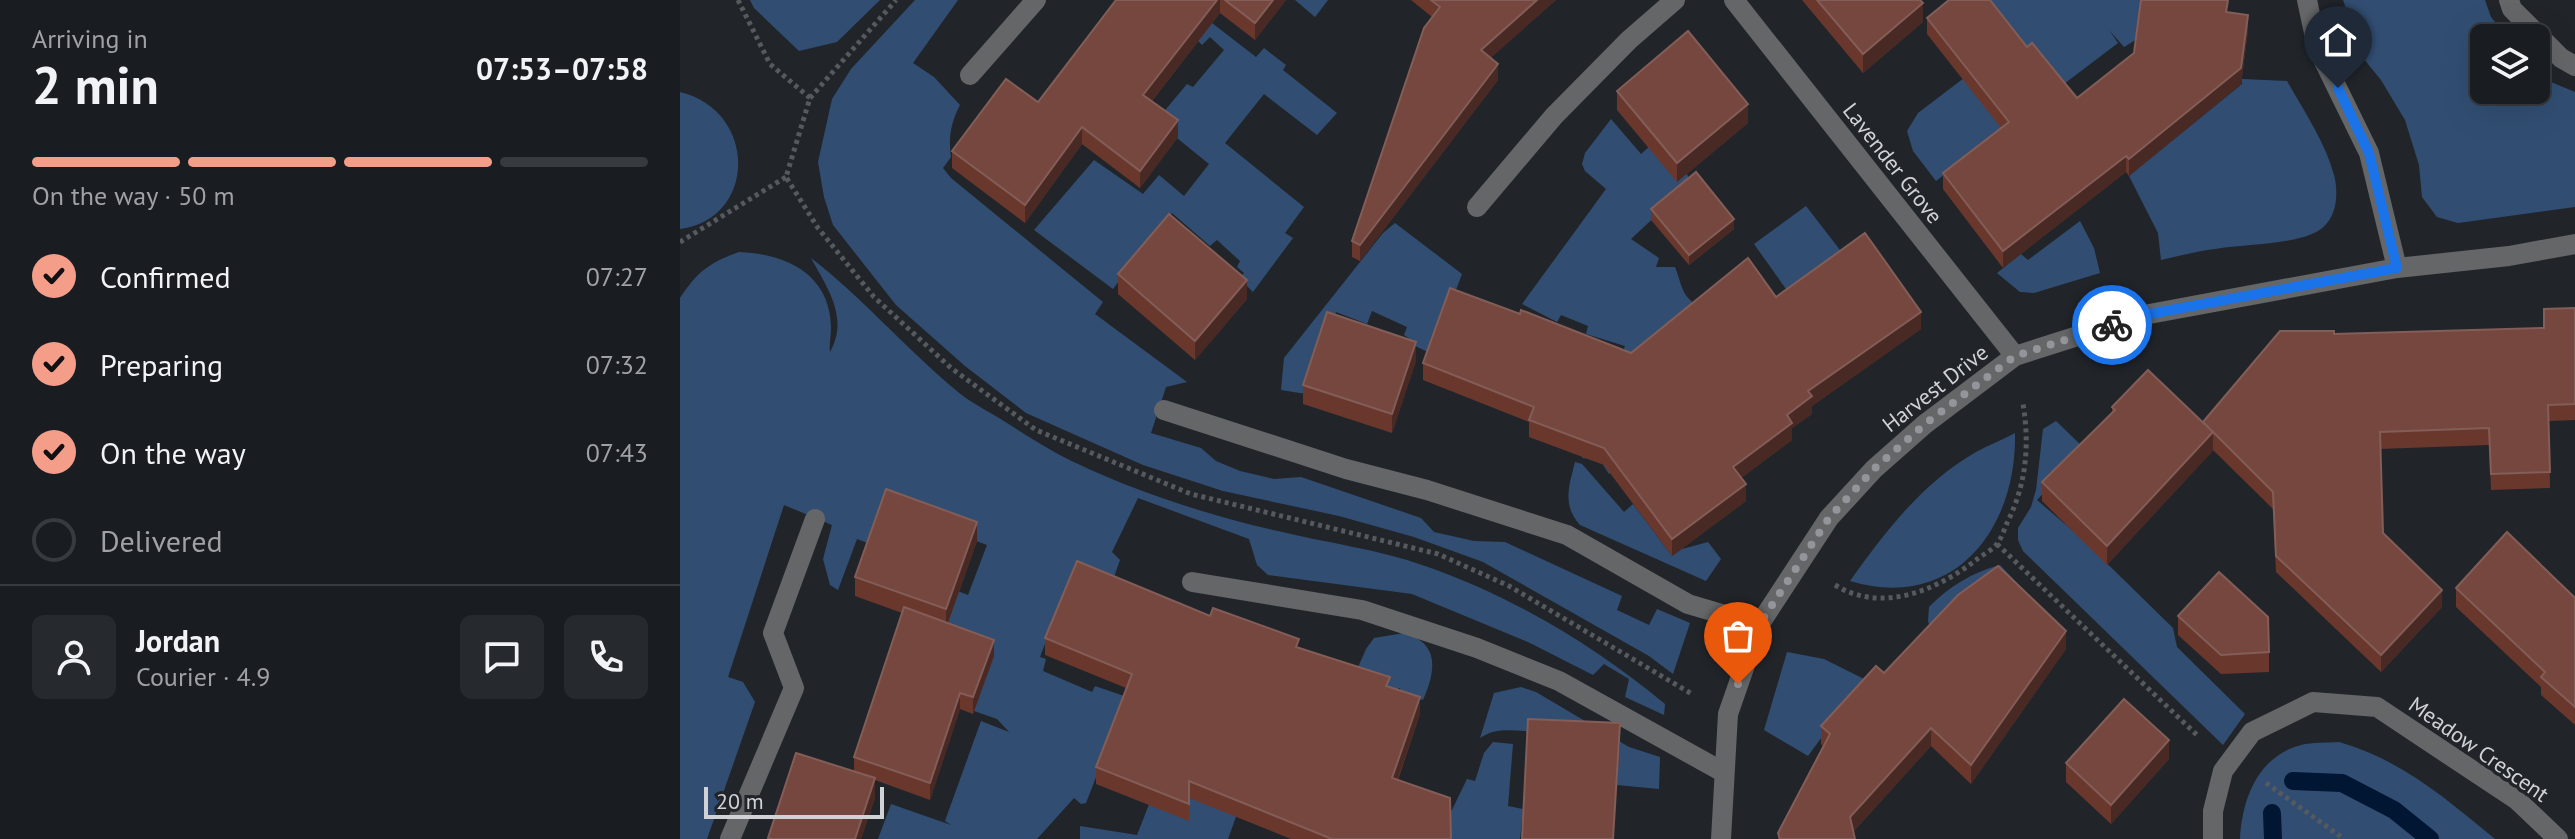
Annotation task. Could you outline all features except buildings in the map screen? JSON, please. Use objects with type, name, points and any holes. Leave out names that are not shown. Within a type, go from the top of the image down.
[{"type":"street","points":[[970,75],[1036,0]]},
{"type":"street","points":[[1477,207],[1554,116],[1629,40],[1675,0]]},
{"type":"street","name":"Lavender Grove","points":[[1734,0],[2015,356]]},
{"type":"street","points":[[2307,0],[2317,47],[2369,153],[2397,268]]},
{"type":"street","points":[[2509,0],[2512,9],[2561,58],[2575,66]]},
{"type":"street","name":"Harvest Drive","points":[[1721,839],[1728,714],[1759,625],[1829,518],[1874,469],[1925,424],[2015,356],[2144,315],[2397,268],[2509,256],[2575,244]]},
{"type":"street","points":[[1164,410],[1346,469],[1427,490],[1567,535],[1688,604],[1759,625]]},
{"type":"street","points":[[730,839],[794,688],[773,633],[815,519]]},
{"type":"street","points":[[1192,582],[1362,610],[1477,648],[1559,681],[1723,772]]},
{"type":"street","name":"Meadow Crescent","points":[[2213,839],[2213,811],[2223,771],[2252,732],[2313,702],[2377,707],[2517,800],[2558,839]]},
{"type":"path","points":[[810,98],[896,0]]},
{"type":"path","points":[[680,242],[786,177]]},
{"type":"path","points":[[1799,563],[1846,592],[1882,599],[1923,592],[1954,577],[1997,544],[2014,511],[2025,474],[2028,434],[2015,356]]},
{"type":"path","points":[[1997,544],[2198,736],[2344,839]]},
{"type":"shaded area","points":[[750,0],[880,0],[837,42],[799,51],[754,8]]},
{"type":"shaded area","points":[[915,0],[958,0],[913,63],[934,77],[960,105],[951,130],[951,157],[943,168],[951,178],[1103,302],[1095,314],[1187,382],[1166,387],[1151,433],[1201,448],[1216,461],[1240,471],[1274,479],[1301,477],[1421,518],[1434,532],[1474,541],[1505,542],[1622,596],[1617,610],[1649,625],[1657,609],[1690,623],[1673,674],[1649,656],[1483,562],[1414,537],[1339,516],[1223,491],[1143,465],[1026,413],[965,366],[896,305],[833,225],[818,162],[832,99],[851,69]]},
{"type":"shaded area","points":[[1295,0],[1328,0],[1315,17]]},
{"type":"shaded area","points":[[1977,0],[2143,0],[2152,30],[2124,47],[2109,30],[2118,43],[2056,90]]},
{"type":"shaded area","points":[[2343,0],[2485,0],[2497,24],[2470,24],[2470,104],[2550,104],[2550,81],[2575,92],[2575,207],[2458,223],[2437,217],[2422,197],[2419,165],[2405,120],[2381,80],[2363,58]]},
{"type":"shaded area","points":[[1212,23],[1256,57],[1264,48],[1286,65],[1283,70],[1337,113],[1317,135],[1264,94],[1225,143],[1304,207],[1285,233],[1293,238],[1253,292],[1239,278],[1244,273],[1237,267],[1240,261],[1217,240],[1210,246],[1172,213],[1113,289],[1034,230],[1094,160],[1143,194],[1159,175],[1184,196],[1209,164],[1156,121],[1187,84],[1193,87],[1224,50],[1210,37],[1202,45],[1198,41]]},
{"type":"shaded area","points":[[1968,75],[2018,137],[1987,141],[1936,181],[1913,151],[1907,131],[1918,113]]},
{"type":"shaded area","points":[[2242,79],[2287,81],[2314,127],[2330,163],[2336,190],[2333,213],[2324,226],[2308,236],[2161,260],[2158,233],[2129,176],[2242,84]]},
{"type":"shaded area","points":[[680,92],[706,103],[724,120],[735,141],[738,164],[734,186],[723,206],[705,221],[680,229]]},
{"type":"shaded area","points":[[1611,119],[1641,154],[1650,146],[1686,173],[1692,182],[1631,239],[1659,258],[1656,267],[1675,267],[1685,294],[1699,306],[1675,409],[1609,474],[1600,460],[1582,458],[1625,346],[1586,334],[1588,326],[1561,315],[1557,322],[1522,304],[1606,189],[1585,171],[1582,164],[1585,153]]},
{"type":"shaded area","points":[[1806,206],[1840,250],[1791,296],[1754,244]]},
{"type":"shaded area","points":[[2080,221],[2094,248],[2100,273],[2034,293],[2020,292],[1997,273],[2021,254],[2028,260]]},
{"type":"shaded area","points":[[1395,223],[1462,274],[1432,354],[1409,343],[1410,339],[1404,335],[1407,327],[1372,311],[1367,324],[1336,312],[1306,394],[1281,390],[1284,358],[1383,233]]},
{"type":"shaded area","points":[[739,252],[773,257],[802,270],[814,281],[829,309],[830,352],[835,339],[837,315],[811,258],[958,392],[1056,453],[1107,477],[1194,508],[1251,525],[1389,555],[1457,578],[1551,624],[1610,662],[1665,704],[1664,715],[1625,697],[1629,679],[1604,664],[1593,675],[1530,643],[1412,594],[1268,575],[1257,565],[1249,539],[1138,498],[1112,552],[1120,560],[1109,591],[1077,578],[1061,601],[1040,657],[1046,659],[1043,671],[1092,692],[1095,686],[1127,697],[1086,803],[1081,804],[1074,798],[1037,839],[878,839],[891,804],[951,825],[945,821],[981,721],[1009,732],[997,719],[974,711],[936,635],[955,590],[968,595],[987,545],[886,508],[873,545],[857,539],[838,590],[830,585],[823,559],[832,525],[784,505],[728,677],[743,682],[755,702],[707,839],[680,839],[680,298],[705,269]]},
{"type":"shaded area","points":[[2056,421],[2085,449],[2037,500],[2079,536],[2173,628],[2177,647],[2245,714],[2223,745],[2023,551],[2018,540],[2018,528],[2031,507],[2036,490],[2043,429]]},
{"type":"shaded area","points":[[2015,433],[2013,468],[2005,501],[1991,531],[1972,555],[1948,573],[1920,585],[1887,588],[1850,581],[1891,527],[1922,493],[1957,464]]},
{"type":"shaded area","points":[[1575,462],[1582,464],[1624,512],[1633,504],[1672,556],[1682,549],[1708,542],[1721,559],[1706,581],[1580,525],[1569,503]]},
{"type":"shaded area","points":[[2000,565],[2056,624],[1932,634],[1928,621],[1929,607],[1962,581]]},
{"type":"shaded area","points":[[1404,633],[1424,644],[1432,659],[1431,679],[1423,700],[1401,694],[1400,688],[1390,693],[1352,681],[1374,638]]},
{"type":"shaded area","points":[[1787,652],[1824,659],[1864,679],[1808,756],[1764,730]]},
{"type":"shaded area","points":[[1521,687],[1536,692],[1629,747],[1660,757],[1659,789],[1617,785],[1528,738],[1526,731],[1496,731],[1480,738],[1494,693]]},
{"type":"shaded area","points":[[1493,742],[1513,744],[1508,806],[1523,809],[1520,839],[1442,839],[1467,779],[1475,781],[1484,753]]},
{"type":"shaded area","points":[[2339,742],[2403,770],[2441,795],[2495,839],[2240,839],[2244,809],[2263,769],[2286,751],[2301,745]]},
{"type":"shaded area","points":[[1172,746],[1260,750],[1228,839],[1080,839],[1080,826],[1137,835]]},
{"type":"waterway","points":[[2293,781],[2342,783],[2394,810],[2430,839]]},
{"type":"waterway","points":[[2272,813],[2273,839]]},
{"type":"way so far","points":[[1738,684],[1759,625],[1829,518],[1874,469],[1925,424],[2015,356],[2112,325]]},
{"type":"route","points":[[2112,325],[2144,315],[2397,268],[2369,153],[2338,88]]}]
